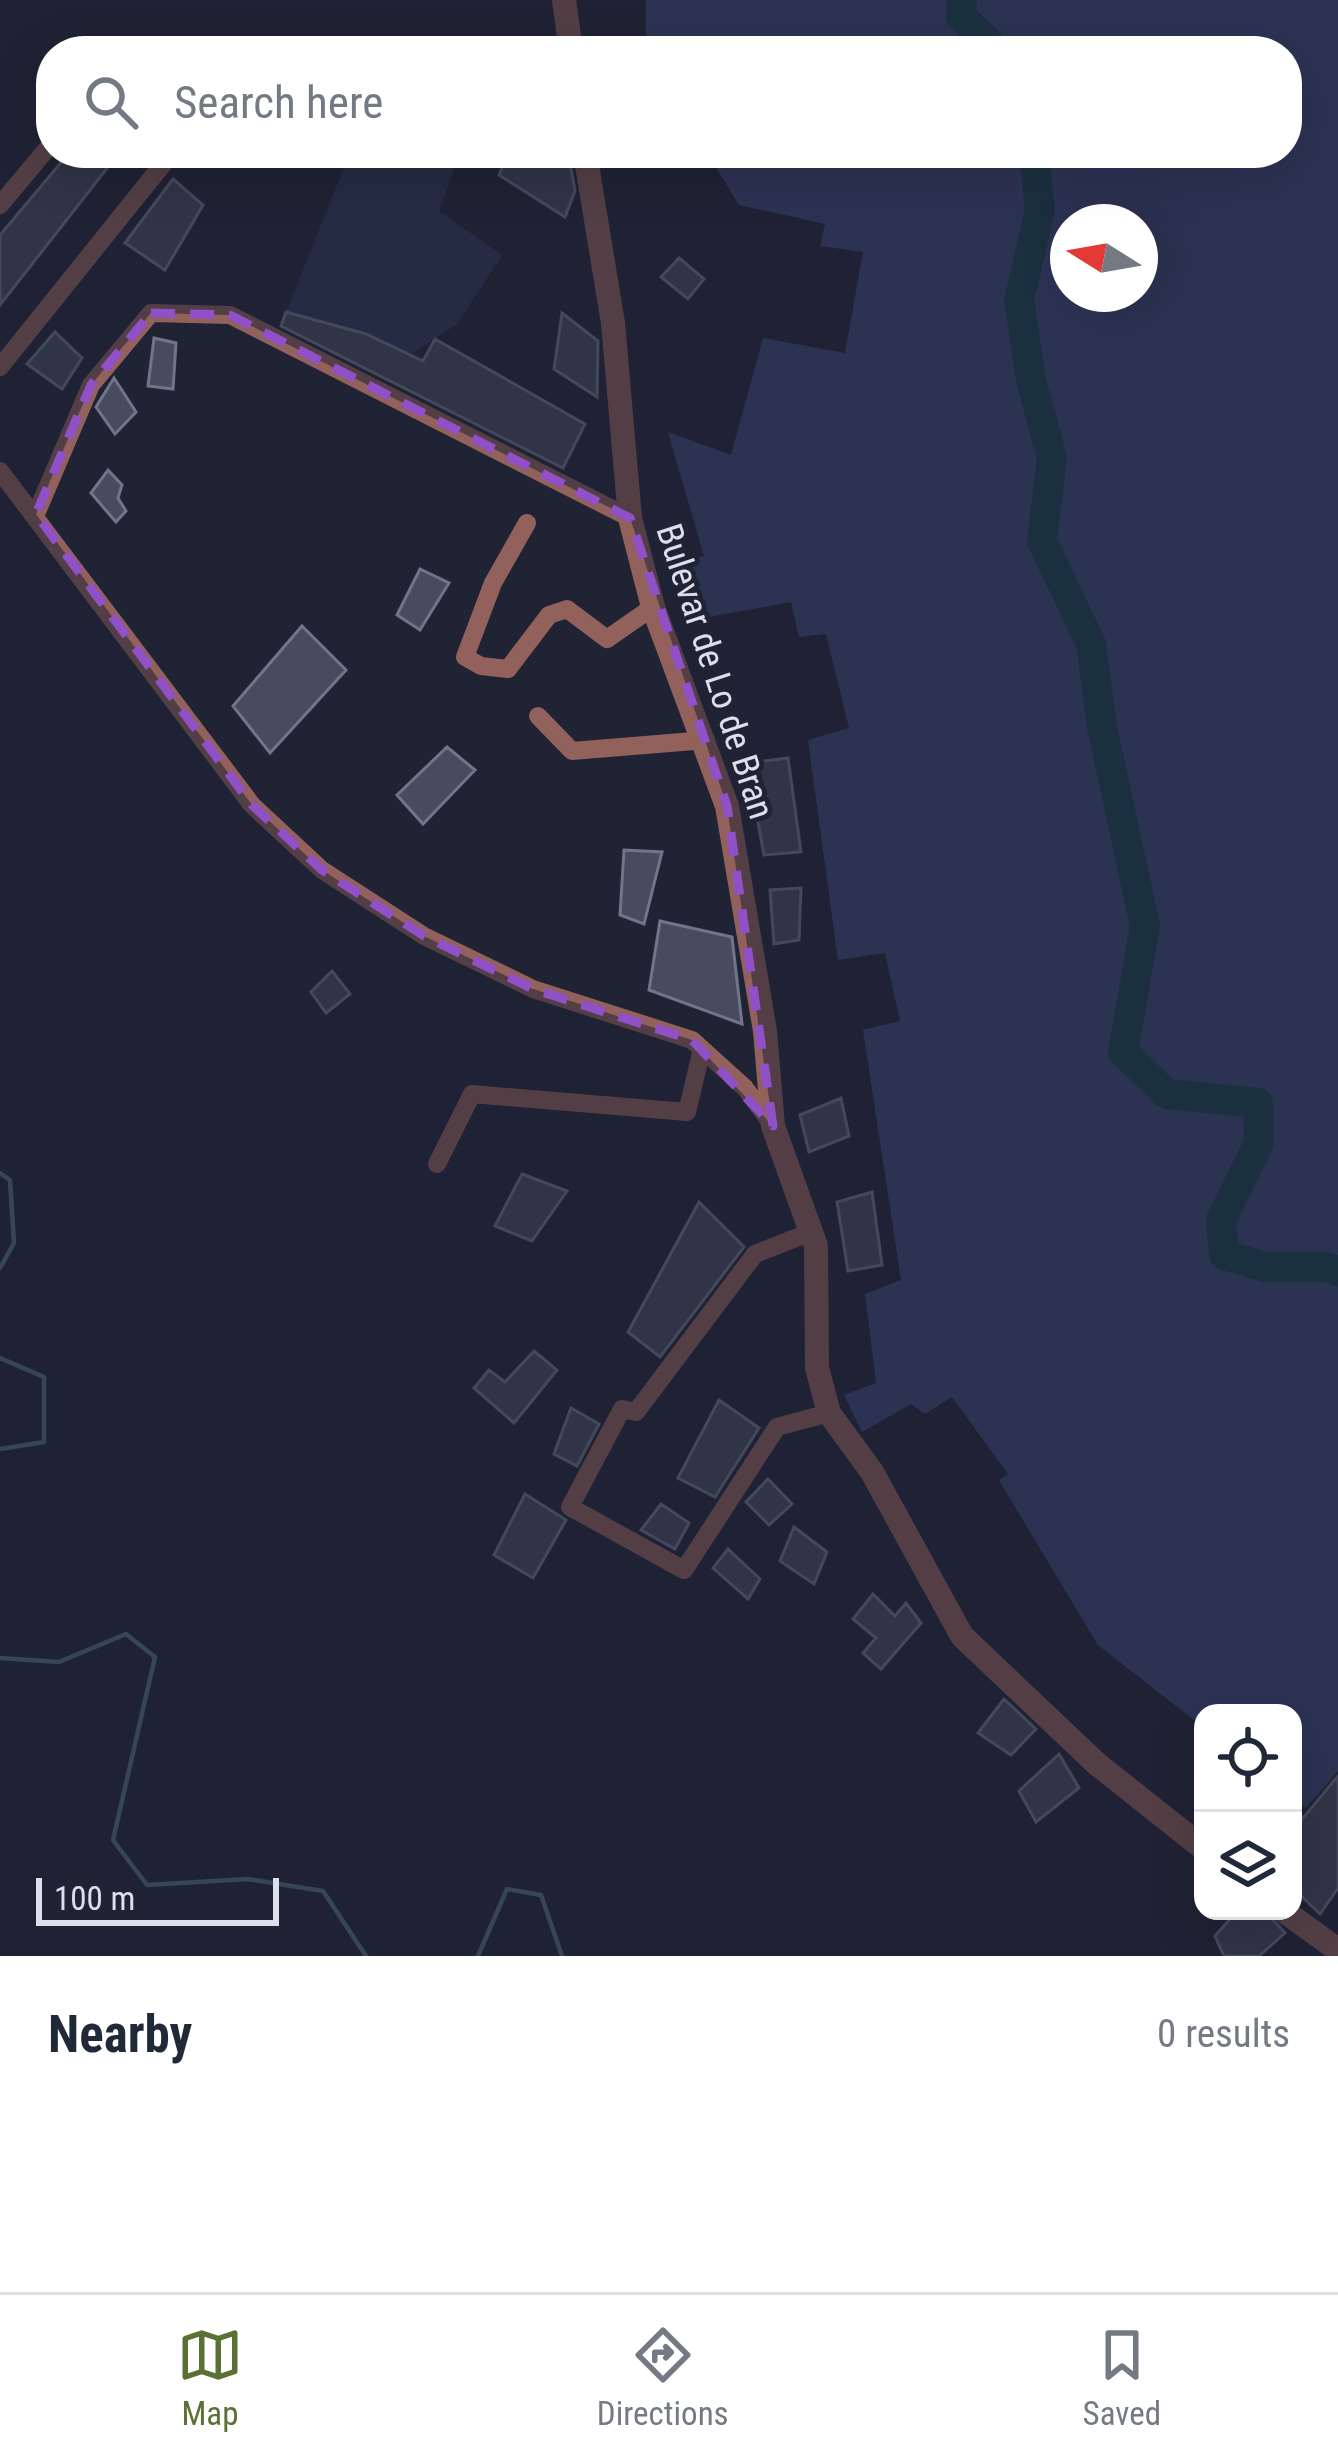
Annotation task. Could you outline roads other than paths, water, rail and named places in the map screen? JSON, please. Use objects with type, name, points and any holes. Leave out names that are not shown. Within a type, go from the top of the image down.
[{"type":"street","points":[[564,0],[569,36]]},
{"type":"street","points":[[0,205],[36,162]]},
{"type":"street","points":[[0,367],[160,168]]},
{"type":"street","name":"Bulevar de Lo de Bran","points":[[587,168],[613,323],[630,518],[653,607],[727,806],[750,933],[773,1126],[816,1246],[817,1368],[829,1414],[884,1491],[962,1636],[1097,1764],[1194,1841]]},
{"type":"street","points":[[36,514],[91,386],[152,313],[230,315],[630,518]]},
{"type":"street","points":[[0,471],[252,805],[322,870],[424,936],[533,989],[692,1040],[746,1088],[773,1126]]},
{"type":"street","points":[[526,523],[494,583],[465,657],[481,666],[508,669],[549,615],[567,609],[607,640],[653,607]]},
{"type":"street","points":[[538,716],[572,751],[706,740]]},
{"type":"street","points":[[437,1164],[472,1094],[687,1112],[702,1049]]},
{"type":"street","points":[[811,1232],[755,1254],[636,1412],[622,1409],[570,1507],[683,1570],[777,1427],[829,1414]]},
{"type":"street","points":[[1296,1920],[1338,1950]]},
{"type":"waterway","points":[[962,0],[961,16],[982,36]]},
{"type":"waterway","points":[[1036,168],[1040,210],[1019,300],[1031,380],[1052,458],[1042,541],[1091,644],[1102,727],[1145,926],[1123,1052],[1167,1094],[1258,1103],[1259,1143],[1221,1220],[1224,1255],[1265,1267],[1338,1271]]},
{"type":"waterway","points":[[0,1173],[10,1180],[14,1243],[0,1268]]},
{"type":"waterway","points":[[0,1358],[44,1377],[44,1442],[0,1449]]},
{"type":"waterway","points":[[0,1658],[59,1662],[126,1634],[155,1657],[113,1840],[147,1885],[248,1879],[323,1891],[366,1956]]},
{"type":"waterway","points":[[478,1956],[507,1889],[541,1895],[562,1956]]}]
